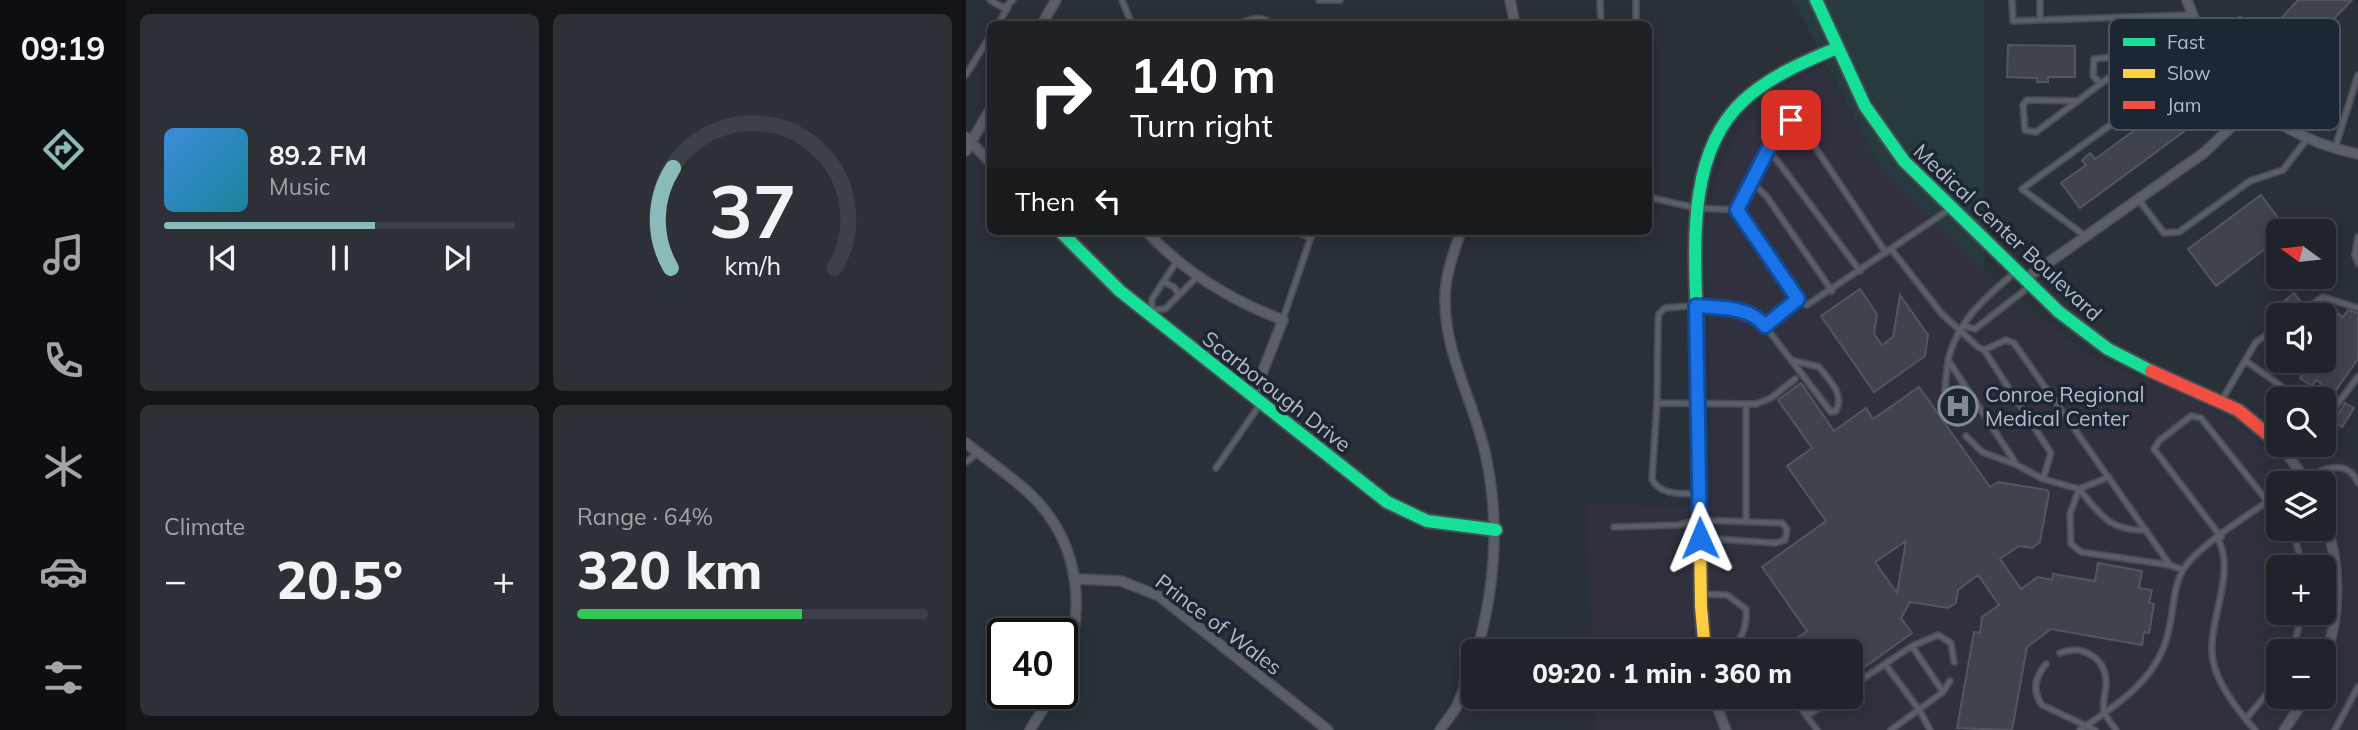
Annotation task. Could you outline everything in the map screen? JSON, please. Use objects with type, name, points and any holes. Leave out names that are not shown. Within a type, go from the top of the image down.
[{"type":"street","points":[[1044,21],[1056,0]]},
{"type":"street","points":[[1510,0],[1514,21]]},
{"type":"street","name":"Medical Center Boulevard","points":[[1816,0],[1865,108],[1903,162],[2023,279],[2062,315],[2110,350],[2223,399],[2244,412],[2266,432]]},
{"type":"street","points":[[2187,0],[2193,18]]},
{"type":"street","points":[[1704,639],[1700,594],[1696,208],[1708,152],[1734,109],[1775,75],[1837,48]]},
{"type":"street","points":[[987,115],[968,144],[987,160]]},
{"type":"street","points":[[2023,279],[2205,152],[2228,130]]},
{"type":"street","points":[[2290,130],[2335,149],[2358,154]]},
{"type":"street","name":"Scarborough Drive","points":[[1064,235],[1121,291],[1152,312],[1257,399],[1412,518],[1436,526],[1496,530]]},
{"type":"street","points":[[1150,235],[1197,277],[1243,305],[1283,320],[1257,399]]},
{"type":"street","points":[[1460,235],[1448,272],[1444,296],[1446,322],[1486,456],[1496,530],[1490,607],[1481,639]]},
{"type":"street","points":[[966,443],[1043,508],[1068,552],[1077,579],[1075,618]]},
{"type":"street","points":[[2330,541],[2335,561],[2337,593],[2330,639]]},
{"type":"street","name":"Prince of Wales","points":[[1077,579],[1121,581],[1159,596],[1328,730]]},
{"type":"street","points":[[1440,730],[1461,696]]},
{"type":"street","points":[[1030,730],[1043,709]]},
{"type":"street","points":[[1718,709],[1726,730]]},
{"type":"street","points":[[2284,730],[2298,709]]},
{"type":"lane","points":[[990,0],[1008,7]]},
{"type":"lane","points":[[1000,21],[1013,0]]},
{"type":"lane","points":[[1122,0],[1131,21]]},
{"type":"lane","points":[[1319,0],[1340,0]]},
{"type":"lane","points":[[1600,0],[1601,21]]},
{"type":"lane","points":[[1636,0],[1636,21]]},
{"type":"lane","points":[[2012,0],[2013,21],[2192,15]]},
{"type":"lane","points":[[2040,0],[2040,20]]},
{"type":"lane","points":[[1246,21],[1253,18],[1266,21]]},
{"type":"lane","points":[[966,75],[987,41]]},
{"type":"lane","points":[[2101,84],[2093,76],[2094,59],[2109,57]]},
{"type":"lane","points":[[2335,149],[2358,75]]},
{"type":"lane","points":[[2078,101],[2026,100],[2023,105],[2025,130],[2036,132],[2078,101],[2101,84],[2109,78]]},
{"type":"lane","points":[[1737,210],[1781,124],[1791,120],[1799,123],[1889,251],[1942,314],[1984,350],[2052,453],[2043,479]]},
{"type":"lane","points":[[2084,234],[2022,189],[2109,128]]},
{"type":"lane","points":[[2137,198],[2164,233],[2179,232],[2250,181],[2283,170],[2307,139]]},
{"type":"lane","points":[[1767,152],[1776,159],[1860,271]]},
{"type":"lane","points":[[1752,182],[1767,197],[1832,291]]},
{"type":"lane","points":[[1652,198],[1696,208],[1737,210]]},
{"type":"lane","points":[[1737,210],[1798,299],[1807,306],[1950,208]]},
{"type":"lane","points":[[1304,235],[1311,238]]},
{"type":"lane","points":[[1283,320],[1312,235]]},
{"type":"lane","points":[[2358,237],[2355,255],[2358,263]]},
{"type":"lane","points":[[1178,260],[1152,299],[1152,312],[1165,309],[1197,277]]},
{"type":"lane","points":[[1954,421],[1948,413],[1945,398],[1948,360],[1953,339],[1965,326],[1968,314],[2023,279]]},
{"type":"lane","points":[[1965,326],[1975,329],[2023,279]]},
{"type":"lane","points":[[1164,282],[1174,287],[1179,295]]},
{"type":"lane","points":[[2314,303],[2323,297],[2358,308]]},
{"type":"lane","points":[[1765,326],[1798,299]]},
{"type":"lane","points":[[1699,495],[1665,492],[1656,486],[1652,479],[1659,314],[1665,308],[1696,306],[1735,309],[1760,319],[1830,412],[1836,411],[1840,404],[1838,393],[1819,367],[1791,360]]},
{"type":"lane","points":[[2223,399],[2256,342],[2266,335]]},
{"type":"lane","points":[[1984,350],[2006,340],[2014,343],[2170,565]]},
{"type":"lane","points":[[1948,360],[2017,465]]},
{"type":"lane","points":[[2246,361],[2282,387]]},
{"type":"lane","points":[[2336,406],[2358,377]]},
{"type":"lane","points":[[1657,403],[1746,404],[1771,398],[1795,379]]},
{"type":"lane","points":[[1216,468],[1257,399]]},
{"type":"lane","points":[[1746,404],[1746,520]]},
{"type":"lane","points":[[2255,730],[2221,681],[2213,661],[2223,549],[2219,538],[2154,449],[2159,441],[2191,416],[2202,418],[2266,499]]},
{"type":"lane","points":[[1966,436],[1982,452],[2017,465],[2043,479],[2079,489],[2112,525],[2127,530],[2146,530]]},
{"type":"lane","points":[[966,462],[978,453]]},
{"type":"lane","points":[[2319,471],[2333,466],[2346,470],[2358,483]]},
{"type":"lane","points":[[2109,477],[2079,489],[2070,514],[2071,544],[2081,552],[2170,565],[2183,570]]},
{"type":"lane","points":[[2080,730],[2131,694],[2158,663],[2165,647],[2183,570],[2196,555],[2266,503]]},
{"type":"lane","points":[[1614,527],[1678,525],[1700,520],[1746,520],[1782,523],[1787,529],[1785,540],[1775,543],[1700,538]]},
{"type":"lane","points":[[1700,594],[1727,595],[1746,609],[1747,623],[1741,639]]},
{"type":"lane","points":[[1863,679],[1928,637],[1945,637],[1951,643],[1954,662]]},
{"type":"lane","points":[[1912,646],[1943,692]]},
{"type":"lane","points":[[2060,653],[2075,649],[2095,657],[2103,668],[2106,682],[2105,712],[2116,730]]},
{"type":"lane","points":[[1885,664],[1920,711],[1930,730]]},
{"type":"lane","points":[[2046,664],[2038,674],[2037,698],[2050,711],[2095,730]]},
{"type":"lane","points":[[1891,730],[1943,692],[1950,681]]},
{"type":"lane","points":[[2335,730],[2358,687]]},
{"type":"lane","points":[[2246,719],[2266,695]]},
{"type":"lane","points":[[1802,709],[1818,730]]},
{"type":"lane","points":[[1807,716],[1817,709]]},
{"type":"shaded area","name":"Conroe Regional Medical Center","points":[[1825,66],[1877,162],[1984,269],[2092,358],[2174,390],[2236,422],[2266,448],[2266,457],[2336,456],[2358,470],[2358,730],[1596,730],[1595,709],[1863,709],[1863,639],[1592,639],[1586,504],[1712,507],[1707,220],[1718,173],[1736,134],[1771,92]]},
{"type":"green space","points":[[1793,0],[1984,0],[1984,269],[1877,162]]},
{"type":"building","points":[[2298,0],[2352,0],[2335,18],[2281,18]]},
{"type":"building","points":[[2008,45],[2075,46],[2075,77],[2048,77],[2048,82],[2037,82],[2037,78],[2007,77]]},
{"type":"building","points":[[2135,130],[2186,130],[2080,208],[2061,183],[2086,165],[2082,160],[2090,153],[2095,159]]},
{"type":"building","points":[[2261,195],[2279,219],[2266,219],[2266,248],[2216,286],[2188,249]]},
{"type":"building","points":[[1860,289],[1877,314],[1874,334],[1882,345],[1893,337],[1900,295],[1928,335],[1925,356],[1874,392],[1821,316]]},
{"type":"building","points":[[2294,293],[2300,301],[2297,303],[2282,303]]},
{"type":"building","points":[[2348,310],[2358,313],[2358,359],[2336,390],[2336,387],[2326,387],[2316,380],[2312,386],[2300,378],[2304,373],[2336,373],[2336,312],[2343,317]]},
{"type":"building","points":[[1801,383],[1834,431],[1866,408],[1873,419],[1919,387],[1990,487],[1998,482],[2047,490],[2049,493],[2040,542],[2032,548],[2019,546],[2000,559],[2021,589],[2038,577],[2052,580],[2053,574],[2095,581],[2098,563],[2142,571],[2139,588],[2152,590],[2149,603],[2154,604],[2149,633],[2144,632],[2142,645],[2051,629],[2027,647],[2012,730],[1957,728],[1974,632],[1980,633],[1982,617],[1999,605],[1978,575],[1958,590],[1956,603],[1948,608],[1910,602],[1901,618],[1912,633],[1863,668],[1863,639],[1795,639],[1807,631],[1762,567],[1826,521],[1787,466],[1812,448],[1778,400]],"holes":[[[1906,541],[1897,593],[1875,562]]]},
{"type":"building","points":[[2345,403],[2354,408],[2342,427],[2336,422]]},
{"type":"traffic: fast","points":[[1816,0],[1865,106],[1904,161],[2059,312],[2108,349],[2151,371]]},
{"type":"traffic: fast","points":[[1697,333],[1697,210],[1710,150],[1724,124],[1753,92],[1788,70],[1837,48]]},
{"type":"traffic: fast","points":[[1064,235],[1120,291],[1387,502],[1427,521],[1496,530]]},
{"type":"traffic: slow","points":[[1697,333],[1701,607],[1704,639]]},
{"type":"traffic: jam","points":[[2151,371],[2238,410],[2266,433]]},
{"type":"place","name":"Conroe Regional Medical Center","points":[[1958,406]]},
{"type":"route","points":[[1700,538],[1696,306],[1735,309],[1760,319],[1765,326],[1798,299],[1737,210],[1781,124],[1791,120]]}]
